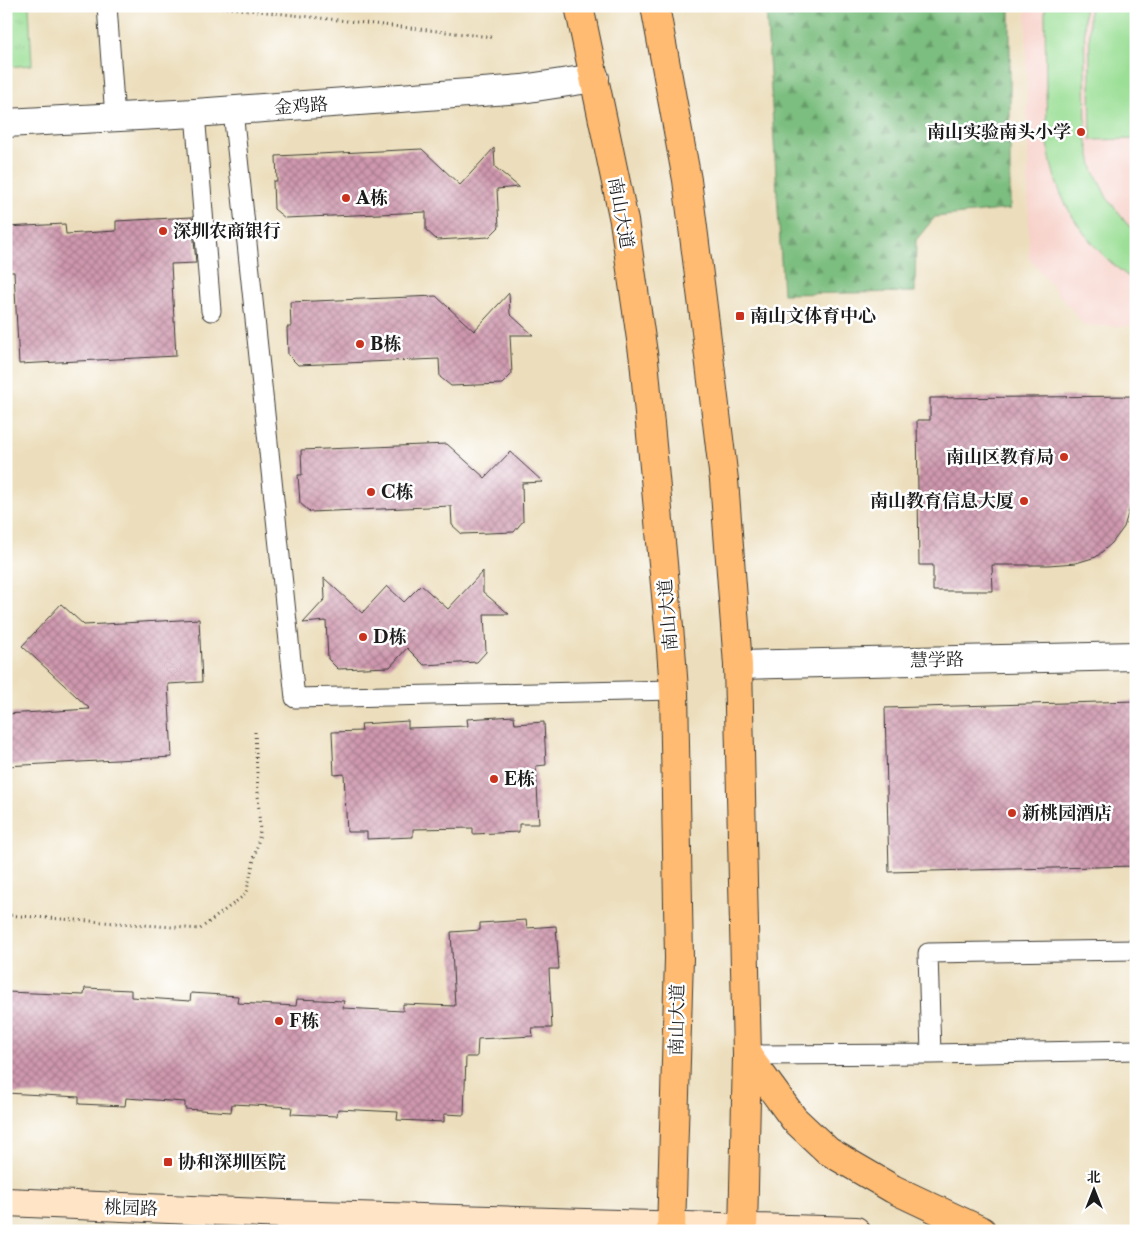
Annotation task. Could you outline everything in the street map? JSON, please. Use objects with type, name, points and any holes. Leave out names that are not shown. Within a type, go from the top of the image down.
[{"type":"main road","name":"南山大道","points":[[579,6],[624,221],[644,360],[674,690],[679,958],[671,1228]]},
{"type":"main road","points":[[655,6],[686,180],[704,315],[724,480],[738,664],[747,1055],[743,1229]]},
{"type":"main road","points":[[747,1055],[794,1119],[828,1151],[893,1189],[982,1231]]},
{"type":"main road","name":"桃园路","points":[[6,1202],[671,1228],[856,1231]]},
{"type":"street","name":"金鸡路","points":[[6,124],[195,114],[522,89],[595,78]]},
{"type":"street","name":"慧学路","points":[[738,664],[1136,656]]},
{"type":"lane","points":[[107,6],[115,118]]},
{"type":"lane","points":[[233,111],[295,698],[674,690]]},
{"type":"lane","points":[[195,114],[212,311]]},
{"type":"lane","points":[[931,1054],[928,953],[1136,950]]},
{"type":"lane","points":[[747,1055],[1136,1050]]},
{"type":"path","points":[[212,6],[491,37]]},
{"type":"path","points":[[6,915],[200,929],[246,894],[260,833],[256,732]]},
{"type":"shaded area","name":"南山实验南头小学","points":[[1026,6],[1136,6],[1136,326],[1085,326],[1029,258]]},
{"type":"green space","points":[[6,6],[29,6],[32,65],[6,67]]},
{"type":"green space","points":[[766,6],[1010,6],[1010,209],[935,217],[916,240],[915,292],[783,294]]},
{"type":"green space","points":[[1045,6],[1084,6],[1086,137],[1093,169],[1107,198],[1127,224],[1136,232],[1136,282],[1108,259],[1083,232],[1064,201],[1057,184],[1050,158],[1048,139]]},
{"type":"green space","points":[[1089,6],[1136,6],[1136,139],[1091,140]]},
{"type":"building","name":"A栋","points":[[494,148],[495,167],[519,187],[497,189],[499,227],[489,237],[437,240],[426,230],[426,212],[285,218],[274,209],[273,181],[277,181],[276,156],[422,149],[460,185]]},
{"type":"building","points":[[192,217],[196,263],[171,264],[176,356],[19,364],[14,272],[6,272],[6,227],[65,224],[66,234],[116,231],[116,221]]},
{"type":"building","name":"B栋","points":[[509,293],[510,314],[533,335],[510,335],[512,374],[502,384],[451,386],[440,377],[439,359],[298,365],[288,355],[287,327],[291,327],[290,302],[436,296],[474,331]]},
{"type":"building","name":"南山教育信息大厦","points":[[1136,396],[1136,487],[1124,527],[1112,543],[1096,557],[1076,563],[992,565],[993,591],[933,591],[933,565],[919,565],[917,420],[930,420],[930,398]]},
{"type":"building","name":"C栋","points":[[447,444],[485,478],[510,452],[543,482],[522,483],[523,521],[514,532],[462,534],[452,525],[451,506],[310,512],[300,503],[298,475],[302,475],[301,450]]},
{"type":"building","name":"D栋","points":[[483,571],[483,592],[509,614],[484,614],[486,652],[477,662],[424,665],[407,648],[390,667],[338,669],[328,659],[326,621],[303,623],[325,599],[324,578],[362,613],[387,586],[404,602],[421,585],[448,609]]},
{"type":"building","points":[[61,604],[84,625],[199,619],[202,682],[168,684],[172,757],[6,766],[6,714],[90,709],[22,646]]},
{"type":"building","name":"新桃园酒店","points":[[1136,701],[1136,866],[889,872],[885,708]]},
{"type":"building","name":"E栋","points":[[514,716],[515,724],[544,722],[546,765],[536,766],[539,824],[519,824],[519,832],[473,834],[473,828],[413,829],[413,837],[367,839],[367,832],[347,832],[344,774],[334,775],[332,732],[362,731],[361,724],[408,721],[408,728],[468,726],[467,719]]},
{"type":"building","name":"F栋","points":[[526,920],[527,928],[556,926],[559,969],[549,969],[552,1028],[532,1028],[533,1036],[478,1039],[477,1057],[466,1057],[464,1115],[444,1114],[444,1122],[397,1120],[398,1112],[338,1109],[337,1116],[291,1114],[292,1107],[232,1104],[231,1112],[185,1109],[185,1102],[126,1098],[125,1106],[79,1104],[79,1097],[6,1093],[6,992],[84,995],[85,988],[131,990],[131,997],[190,1001],[191,993],[238,996],[237,1003],[296,1006],[297,999],[344,1001],[343,1008],[403,1011],[403,1004],[455,1006],[451,932],[480,930],[480,923]]},
{"type":"place","name":"南山实验南头小学","points":[[1081,132]]},
{"type":"place","name":"A栋","points":[[346,198]]},
{"type":"place","name":"深圳农商银行","points":[[163,231]]},
{"type":"place","name":"南山文体育中心","points":[[740,316]]},
{"type":"place","name":"B栋","points":[[360,344]]},
{"type":"place","name":"南山区教育局","points":[[1064,457]]},
{"type":"place","name":"C栋","points":[[371,492]]},
{"type":"place","name":"南山教育信息大厦","points":[[1024,501]]},
{"type":"place","name":"D栋","points":[[363,637]]},
{"type":"place","name":"E栋","points":[[494,779]]},
{"type":"place","name":"新桃园酒店","points":[[1012,813]]},
{"type":"place","name":"F栋","points":[[279,1021]]},
{"type":"place","name":"协和深圳医院","points":[[168,1162]]}]
